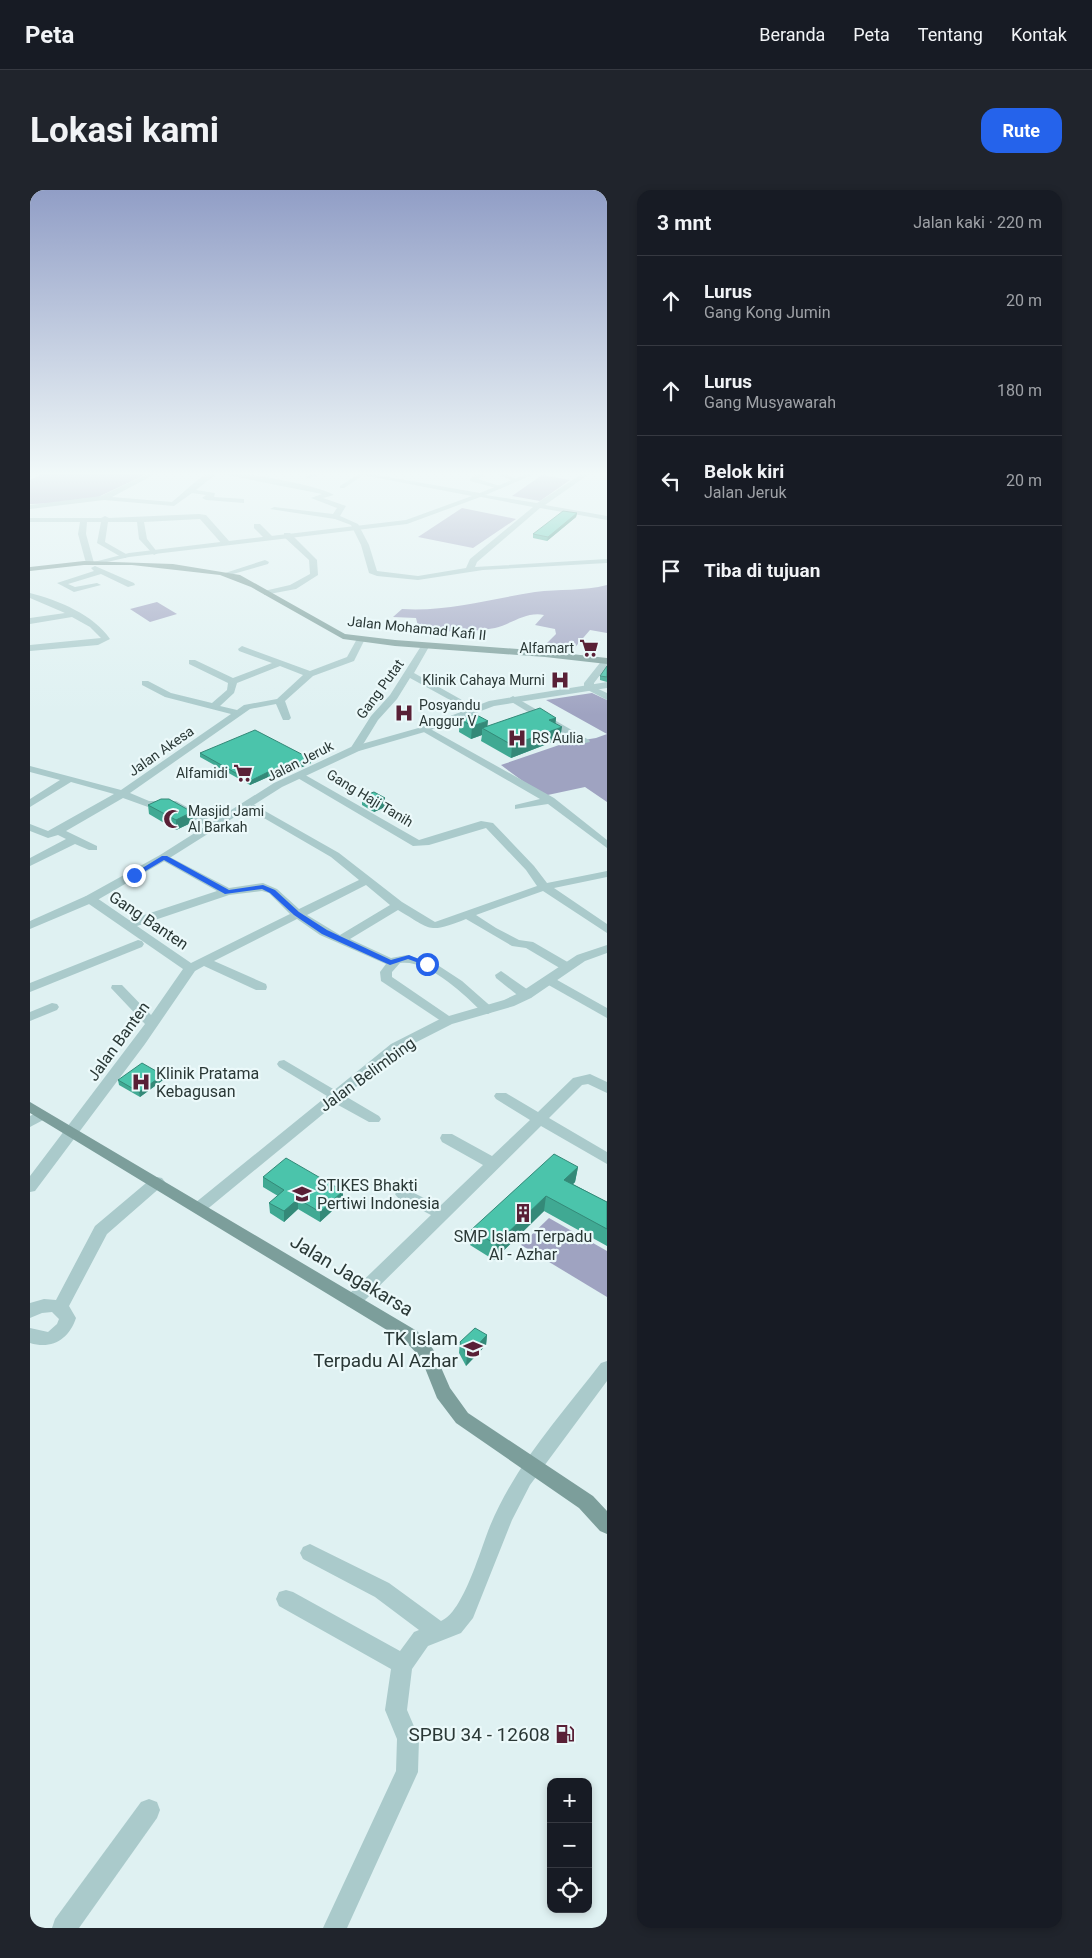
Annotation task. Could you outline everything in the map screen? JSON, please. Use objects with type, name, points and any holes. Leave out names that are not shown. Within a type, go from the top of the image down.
[{"type":"main road","name":"Jalan Mohamad Kafi II","points":[[30,569],[127,559],[226,574],[267,593],[334,632],[360,639],[606,661]]},
{"type":"main road","name":"Jalan Jagakarsa","points":[[34,1115],[73,1133],[200,1207],[423,1344],[450,1405],[462,1418],[586,1502],[607,1525]]},
{"type":"street","points":[[87,553],[90,563],[131,585]]},
{"type":"street","points":[[117,553],[127,559],[154,553]]},
{"type":"street","points":[[267,593],[291,588],[314,575],[312,564],[314,560],[307,553]]},
{"type":"street","points":[[365,553],[373,573],[418,578],[470,569],[607,561]]},
{"type":"street","points":[[470,569],[473,561],[481,553]]},
{"type":"street","points":[[226,574],[265,562]]},
{"type":"street","points":[[92,597],[62,582],[102,571]]},
{"type":"street","points":[[76,590],[97,585]]},
{"type":"street","points":[[30,595],[72,614],[103,633],[106,638],[98,642],[30,648]]},
{"type":"street","points":[[30,621],[72,614]]},
{"type":"street","points":[[286,718],[276,703],[310,674],[351,659],[360,639]]},
{"type":"street","name":"Gang Putat","points":[[355,749],[374,718],[394,697],[426,645]]},
{"type":"street","points":[[242,649],[310,674]]},
{"type":"street","points":[[606,661],[589,684],[589,688],[607,697]]},
{"type":"street","points":[[192,662],[233,682]]},
{"type":"street","points":[[213,707],[231,691],[233,682],[241,677],[280,663]]},
{"type":"street","points":[[409,674],[473,709]]},
{"type":"street","points":[[145,683],[168,695],[238,712]]},
{"type":"street","name":"Jalan Jeruk","points":[[30,925],[90,899],[164,857],[278,786],[355,749],[424,729],[473,709],[513,698],[607,685]]},
{"type":"street","points":[[513,698],[585,742]]},
{"type":"street","name":"Jalan Akesa","points":[[30,769],[70,778],[124,794],[238,712],[247,707],[276,703]]},
{"type":"street","points":[[424,729],[550,800],[607,845]]},
{"type":"street","name":"Gang Haji Tanih","points":[[300,774],[417,844],[481,824],[489,825],[530,868],[544,887]]},
{"type":"street","points":[[30,804],[70,778]]},
{"type":"street","points":[[30,827],[48,835],[124,794],[148,804],[172,802],[214,826]]},
{"type":"street","points":[[519,807],[550,800]]},
{"type":"street","points":[[248,805],[335,856],[398,905],[432,926],[438,926],[544,887],[576,878],[607,874]]},
{"type":"street","points":[[58,831],[93,848]]},
{"type":"street","points":[[30,863],[75,839]]},
{"type":"street","points":[[164,857],[228,892]]},
{"type":"street","name":"Gang Banten","points":[[90,899],[127,925],[196,964],[296,913],[365,881]]},
{"type":"street","points":[[127,925],[228,892],[263,887],[273,892],[296,913],[324,932],[392,963]]},
{"type":"street","points":[[544,887],[607,929]]},
{"type":"street","points":[[341,939],[398,905]]},
{"type":"street","points":[[468,915],[492,931],[516,943],[529,945],[567,968]]},
{"type":"street","points":[[30,988],[138,944]]},
{"type":"street","name":"Jalan Belimbing","points":[[200,1207],[396,1047],[447,1021],[488,1010],[526,995],[581,958],[607,949]]},
{"type":"street","points":[[447,1021],[386,978],[386,972],[392,963],[409,957],[427,964],[474,996],[488,1010]]},
{"type":"street","points":[[196,964],[261,988]]},
{"type":"street","name":"Jalan Banten","points":[[30,1187],[73,1133],[196,964]]},
{"type":"street","points":[[501,975],[526,995]]},
{"type":"street","points":[[550,980],[607,1014]]},
{"type":"street","points":[[117,988],[152,1024]]},
{"type":"street","points":[[30,1018],[52,1007]]},
{"type":"street","points":[[284,1064],[374,1119]]},
{"type":"street","points":[[353,1301],[492,1162],[578,1081],[590,1079],[607,1088]]},
{"type":"street","points":[[501,1096],[607,1159]]},
{"type":"street","points":[[447,1138],[492,1162]]},
{"type":"street","points":[[60,1307],[101,1230],[157,1182]]},
{"type":"street","points":[[403,1194],[442,1214]]},
{"type":"street","points":[[30,1311],[40,1306],[60,1307]]},
{"type":"street","points":[[30,1335],[42,1339],[60,1333],[66,1326],[68,1318],[60,1307]]},
{"type":"street","points":[[335,1928],[407,1772],[408,1738],[398,1719],[396,1710],[399,1676],[403,1664],[421,1639],[454,1626],[466,1611],[510,1501],[532,1465],[607,1368]]},
{"type":"street","points":[[310,1553],[382,1590],[440,1632]]},
{"type":"street","points":[[286,1599],[403,1664]]},
{"type":"street","points":[[64,1928],[149,1810]]},
{"type":"shaded area","points":[[607,585],[607,633],[590,630],[571,652],[543,647],[556,634],[555,629],[535,625],[544,615],[525,616],[495,628],[476,631],[419,630],[416,618],[393,617],[402,609],[435,609],[535,592]]},
{"type":"shaded area","points":[[157,602],[177,614],[150,622],[130,609]]},
{"type":"shaded area","points":[[592,693],[607,700],[607,734],[546,700]]},
{"type":"shaded area","points":[[607,734],[607,802],[585,787],[543,796],[501,765],[565,743],[596,738]]},
{"type":"shaded area","points":[[549,1218],[607,1251],[607,1297],[521,1245]]},
{"type":"building","points":[[607,666],[607,677],[600,676]]},
{"type":"building","points":[[540,708],[556,718],[549,720],[562,727],[512,745],[482,728]]},
{"type":"building","points":[[475,714],[488,721],[472,726],[460,719]]},
{"type":"building","points":[[255,730],[311,759],[273,775],[268,772],[250,781],[200,753]]},
{"type":"building","points":[[374,792],[385,798],[374,803],[362,796]]},
{"type":"building","points":[[161,799],[169,799],[192,812],[176,820],[148,805]]},
{"type":"building","name":"Klinik Pratama Kebagusan","points":[[142,1063],[163,1075],[139,1092],[118,1080]]},
{"type":"building","points":[[554,1154],[578,1167],[564,1180],[607,1202],[607,1229],[546,1196],[496,1244],[471,1230]]},
{"type":"building","name":"STIKES Bhakti Pertiwi Indonesia","points":[[286,1158],[343,1191],[320,1212],[298,1199],[284,1211],[269,1203],[284,1190],[263,1177]]},
{"type":"building","points":[[475,1328],[487,1335],[467,1356],[460,1342]]},
{"type":"place","name":"Alfamart","points":[[589,648]]},
{"type":"place","name":"Klinik Cahaya Murni","points":[[560,680]]},
{"type":"place","name":"Posyandu Anggur V","points":[[404,713]]},
{"type":"place","name":"RS Aulia","points":[[517,738]]},
{"type":"place","name":"Alfamidi","points":[[243,773]]},
{"type":"place","name":"Masjid Jami Al Barkah","points":[[173,819]]},
{"type":"place","name":"Klinik Pratama Kebagusan","points":[[141,1082]]},
{"type":"place","name":"STIKES Bhakti Pertiwi Indonesia","points":[[302,1194]]},
{"type":"place","name":"SMP Islam Terpadu Al - Azhar","points":[[523,1213]]},
{"type":"place","name":"TK Islam Terpadu Al Azhar","points":[[473,1349]]},
{"type":"place","name":"SPBU 34 - 12608","points":[[565,1734]]},
{"type":"route","points":[[134,875],[164,857],[228,892],[235,893],[263,887],[273,892],[296,913],[324,932],[392,963],[403,957],[409,957],[427,964]]}]
